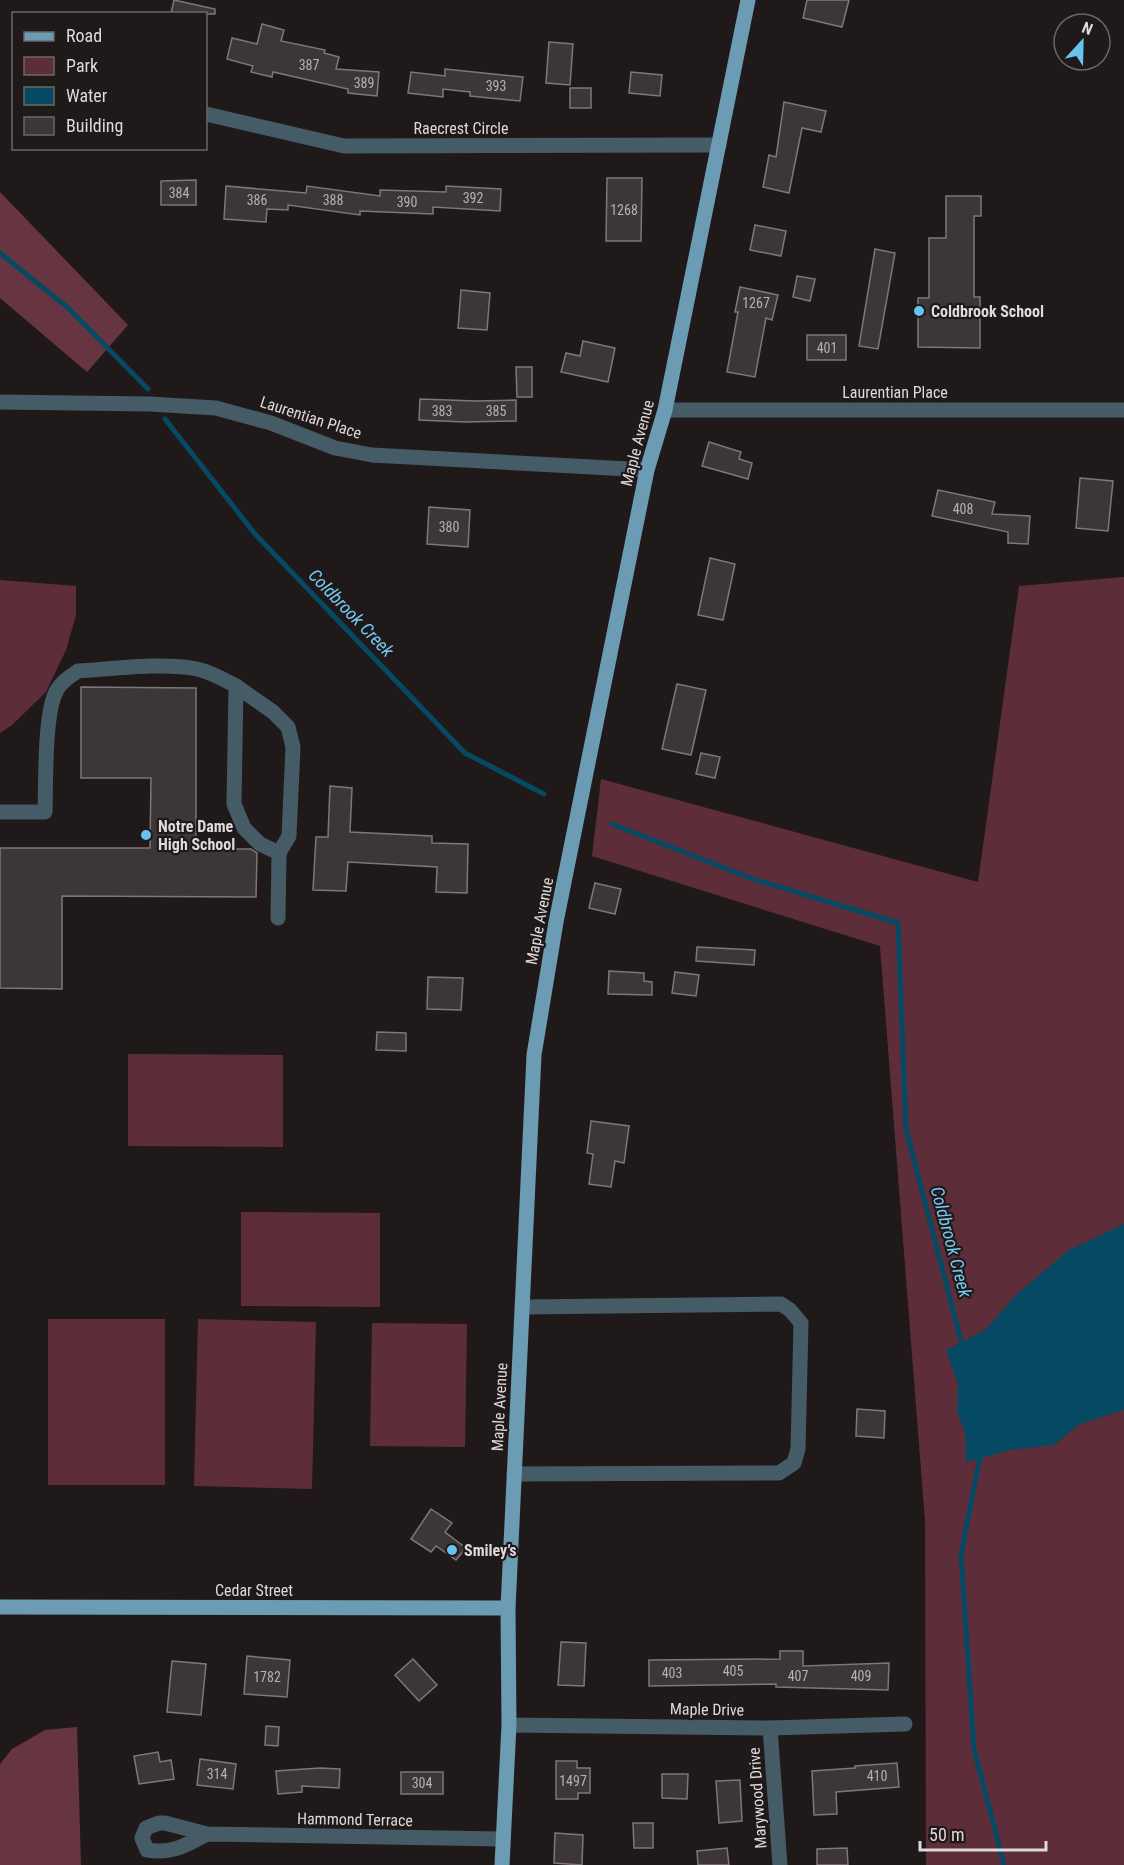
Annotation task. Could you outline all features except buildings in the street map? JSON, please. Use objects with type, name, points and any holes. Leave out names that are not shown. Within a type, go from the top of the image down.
[{"type":"main road","name":"Maple Avenue","points":[[502,1865],[509,1725],[508,1608],[534,1055],[556,922],[647,470],[665,410],[748,0]]},
{"type":"main road","name":"Cedar Street","points":[[0,1607],[508,1608]]},
{"type":"street","name":"Raecrest Circle","points":[[207,114],[344,146],[719,145]]},
{"type":"street","name":"Laurentian Place","points":[[0,402],[150,404],[216,408],[272,423],[335,448],[372,455],[647,470]]},
{"type":"street","name":"Laurentian Place","points":[[665,410],[1124,410]]},
{"type":"street","points":[[0,812],[45,812],[50,710],[57,689],[69,676],[78,671],[171,666],[218,675],[273,712],[288,727],[293,747],[289,836],[279,854],[278,918]]},
{"type":"street","points":[[236,686],[234,804],[244,828],[260,844],[279,854]]},
{"type":"street","points":[[514,1474],[779,1473],[794,1463],[798,1449],[801,1323],[790,1310],[781,1304],[522,1307]]},
{"type":"street","name":"Maple Drive","points":[[509,1725],[770,1728],[905,1724]]},
{"type":"street","name":"Marywood Drive","points":[[770,1728],[780,1865]]},
{"type":"street","name":"Hammond Terrace","points":[[207,1834],[502,1839]]},
{"type":"green space","points":[[1124,577],[1124,1865],[926,1865],[925,1521],[880,946],[592,856],[601,779],[978,882],[1019,586]]},
{"type":"green space","points":[[0,580],[76,586],[76,615],[66,650],[46,692],[12,725],[0,733]]},
{"type":"green space","points":[[128,1054],[283,1055],[283,1147],[128,1146]]},
{"type":"green space","points":[[241,1212],[380,1213],[380,1307],[241,1306]]},
{"type":"green space","points":[[48,1319],[165,1319],[165,1485],[48,1485]]},
{"type":"green space","points":[[198,1319],[316,1322],[312,1489],[194,1486]]},
{"type":"green space","points":[[372,1323],[467,1324],[465,1447],[370,1446]]},
{"type":"shaded area","points":[[0,192],[128,325],[87,372],[0,298]]},
{"type":"shaded area","points":[[77,1727],[81,1865],[0,1865],[0,1764],[12,1749],[45,1730]]},
{"type":"water","points":[[1124,1224],[1124,1410],[1080,1424],[1054,1445],[1011,1450],[966,1462],[965,1432],[957,1412],[958,1384],[946,1350],[985,1330],[1016,1295],[1069,1250]]},
{"type":"waterway","name":"Coldbrook Creek","points":[[0,253],[67,307],[148,389]]},
{"type":"waterway","name":"Coldbrook Creek","points":[[165,419],[255,534],[465,753],[544,794]]},
{"type":"waterway","name":"Coldbrook Creek","points":[[612,824],[753,879],[898,923],[906,1129],[963,1349]]},
{"type":"waterway","name":"Coldbrook Creek","points":[[981,1452],[961,1554],[974,1749],[1004,1865]]},
{"type":"place","name":"Coldbrook School","points":[[919,311]]},
{"type":"place","name":"Notre Dame High School","points":[[146,835]]},
{"type":"place","name":"Smiley’s","points":[[452,1550]]}]
